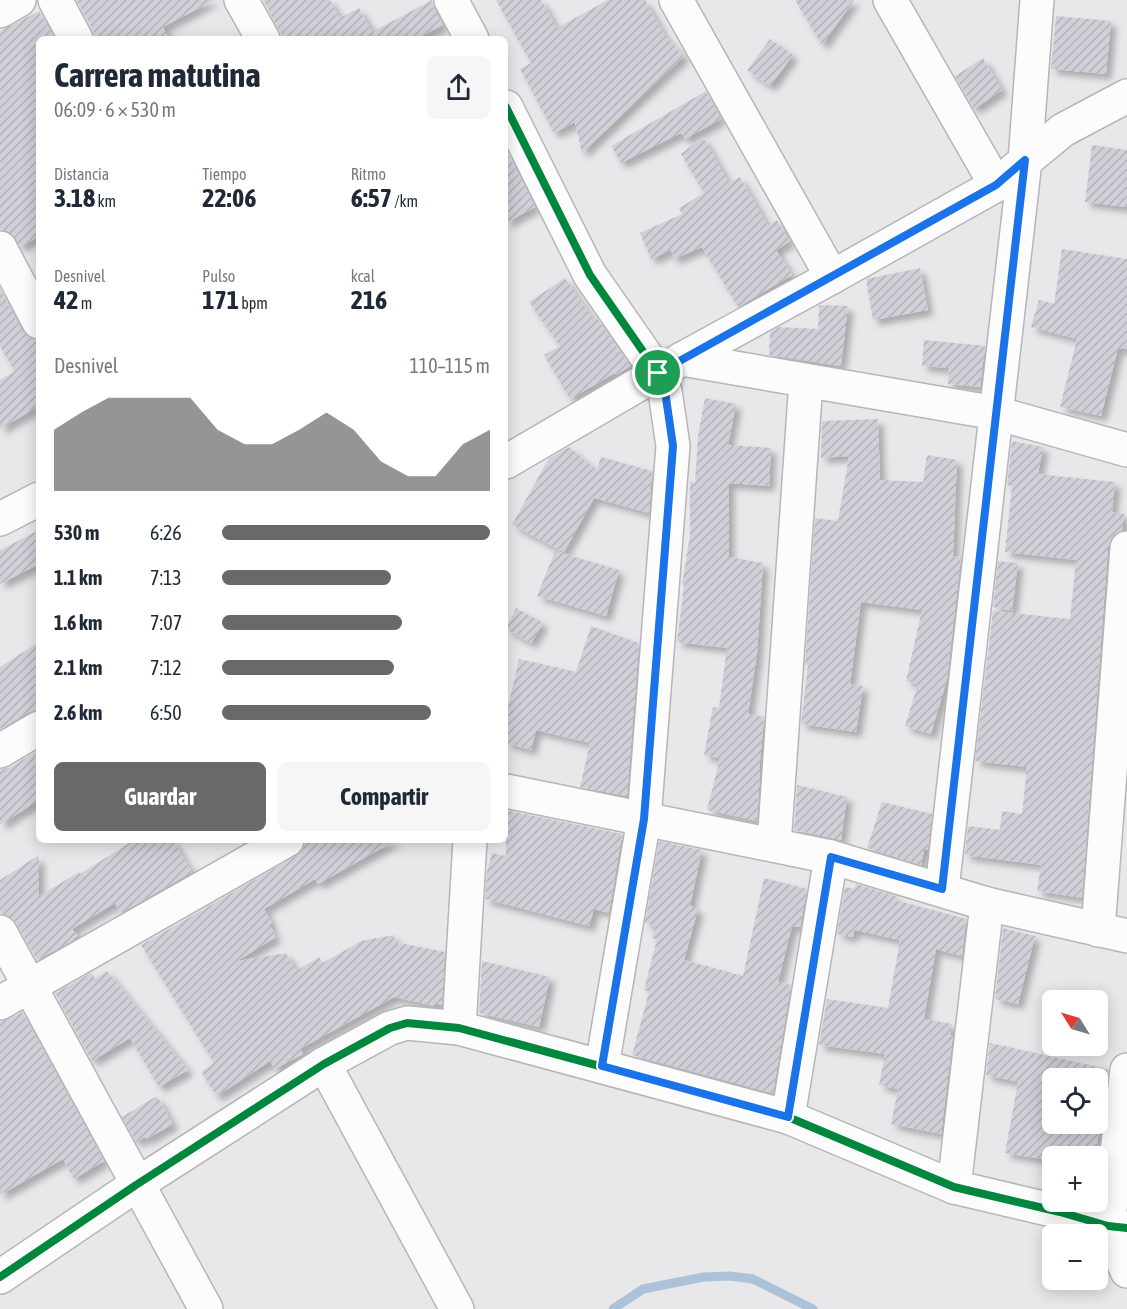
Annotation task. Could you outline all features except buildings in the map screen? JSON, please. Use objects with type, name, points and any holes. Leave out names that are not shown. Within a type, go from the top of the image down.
[{"type":"street","points":[[0,11],[19,0]]},
{"type":"street","points":[[55,0],[74,36]]},
{"type":"street","points":[[242,0],[261,36]]},
{"type":"street","points":[[451,0],[470,36]]},
{"type":"street","points":[[676,0],[832,277]]},
{"type":"street","points":[[890,0],[996,185]]},
{"type":"street","points":[[942,889],[1025,160],[1037,0]]},
{"type":"street","points":[[508,461],[670,366],[996,185],[1063,130],[1127,96]]},
{"type":"street","points":[[508,111],[590,275],[670,366],[806,381],[996,413],[1127,450]]},
{"type":"street","points":[[3,263],[36,317]]},
{"type":"street","points":[[602,1066],[644,819],[673,446],[665,391],[670,366]]},
{"type":"street","points":[[774,845],[806,381]]},
{"type":"street","points":[[0,519],[36,501]]},
{"type":"street","points":[[508,790],[831,857],[987,904],[1113,933],[1127,548]]},
{"type":"street","points":[[0,751],[36,730]]},
{"type":"street","points":[[0,1003],[282,843]]},
{"type":"street","points":[[459,1028],[470,843]]},
{"type":"street","points":[[788,1117],[831,857]]},
{"type":"street","points":[[954,1187],[987,904]]},
{"type":"street","points":[[0,932],[136,1185],[206,1309]]},
{"type":"street","points":[[0,1277],[136,1185],[324,1064],[390,1028],[407,1023],[459,1028],[788,1117],[954,1187],[1117,1227]]},
{"type":"street","points":[[324,1064],[458,1309]]},
{"type":"street","points":[[1127,1070],[1117,1227],[1127,1271]]},
{"type":"waterway","points":[[613,1309],[643,1289],[704,1277],[730,1276],[753,1279],[813,1309]]},
{"type":"cycle path","points":[[508,111],[590,275],[658,373],[665,391],[673,446],[644,819],[602,1066]]},
{"type":"cycle path","points":[[0,1277],[136,1185],[324,1064],[390,1028],[407,1023],[459,1028],[788,1117],[954,1187],[1108,1226],[1127,1228]]},
{"type":"route","points":[[1025,160],[942,889],[831,857],[788,1117],[602,1066],[644,819],[673,446],[665,391],[658,373],[996,185],[1025,160]]}]
